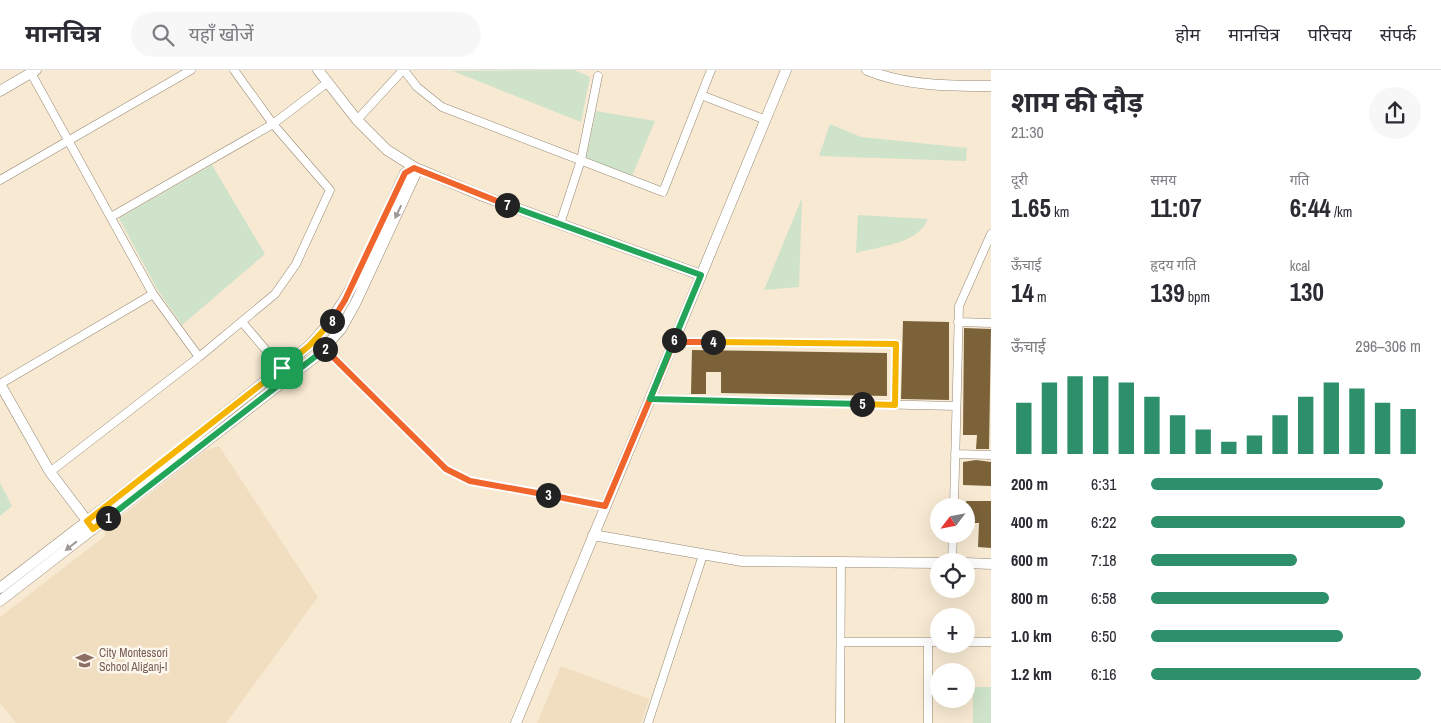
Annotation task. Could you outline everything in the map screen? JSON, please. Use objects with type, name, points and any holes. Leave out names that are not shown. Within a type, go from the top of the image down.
[{"type":"street","points":[[0,180],[191,70]]},
{"type":"street","points":[[50,472],[199,357],[276,294],[296,264],[330,190],[273,124],[234,70]]},
{"type":"street","points":[[318,70],[357,120],[387,150],[414,168],[701,275]]},
{"type":"street","points":[[357,120],[403,70],[417,87],[442,108],[663,192],[711,70]]},
{"type":"street","points":[[516,723],[786,70]]},
{"type":"street","points":[[867,70],[911,81],[958,86],[991,86]]},
{"type":"street","points":[[0,91],[34,71],[68,140],[153,294],[199,357]]},
{"type":"street","points":[[560,224],[581,160],[598,76]]},
{"type":"street","points":[[111,217],[273,124],[328,82]]},
{"type":"street","points":[[701,95],[766,120]]},
{"type":"street","points":[[0,601],[316,340],[330,325],[345,300],[405,173],[414,168]]},
{"type":"street","points":[[0,588],[90,525],[289,377],[324,348],[341,329],[356,302],[415,175],[414,168]]},
{"type":"street","points":[[954,498],[959,306],[991,234]]},
{"type":"street","points":[[90,525],[50,472],[0,384],[153,294]]},
{"type":"street","points":[[242,322],[289,377]]},
{"type":"street","points":[[958,322],[991,323]]},
{"type":"street","points":[[316,340],[446,469],[470,481],[605,506]]},
{"type":"street","points":[[674,342],[896,344],[895,405]]},
{"type":"street","points":[[650,399],[956,406]]},
{"type":"street","points":[[955,454],[991,455]]},
{"type":"street","points":[[593,535],[742,561],[930,563]]},
{"type":"street","points":[[648,723],[703,555]]},
{"type":"street","points":[[840,723],[841,562]]},
{"type":"street","points":[[975,564],[991,564]]},
{"type":"street","points":[[840,642],[928,642],[928,723]]},
{"type":"street","points":[[975,642],[991,642]]},
{"type":"shaded area","points":[[219,446],[318,597],[226,723],[16,723],[0,703],[0,617],[105,536],[104,530],[206,450]]},
{"type":"shaded area","points":[[561,666],[649,699],[641,723],[537,723]]},
{"type":"green space","points":[[574,70],[590,77],[581,122],[453,71]]},
{"type":"green space","points":[[596,111],[655,121],[632,176],[586,158]]},
{"type":"green space","points":[[830,124],[861,137],[967,148],[966,161],[819,156]]},
{"type":"green space","points":[[212,165],[265,254],[182,325],[157,289],[119,218]]},
{"type":"green space","points":[[802,198],[799,287],[764,290]]},
{"type":"green space","points":[[858,215],[928,219],[916,234],[907,239],[856,253]]},
{"type":"green space","points":[[0,483],[12,506],[0,516]]},
{"type":"green space","points":[[975,687],[991,687],[991,723],[973,723]]},
{"type":"building","points":[[903,321],[949,322],[949,400],[901,399]]},
{"type":"building","points":[[964,328],[991,329],[989,449],[976,449],[977,435],[963,435]]},
{"type":"building","points":[[692,350],[887,353],[887,396],[721,393],[721,372],[706,372],[706,394],[691,394]]},
{"type":"building","points":[[976,460],[991,462],[991,486],[963,485],[963,462]]},
{"type":"building","points":[[975,501],[991,501],[991,548],[978,547],[979,523],[975,523]]},
{"type":"place","name":"City Montessori School Aliganj-I","points":[[85,660]]},
{"type":"route","points":[[282,368],[87,521],[93,529],[318,355],[324,348],[446,469],[470,481],[605,506],[674,342],[896,344],[895,405],[650,399],[701,275],[480,195],[414,168],[405,173],[345,300],[330,325],[310,345],[282,368]]}]
